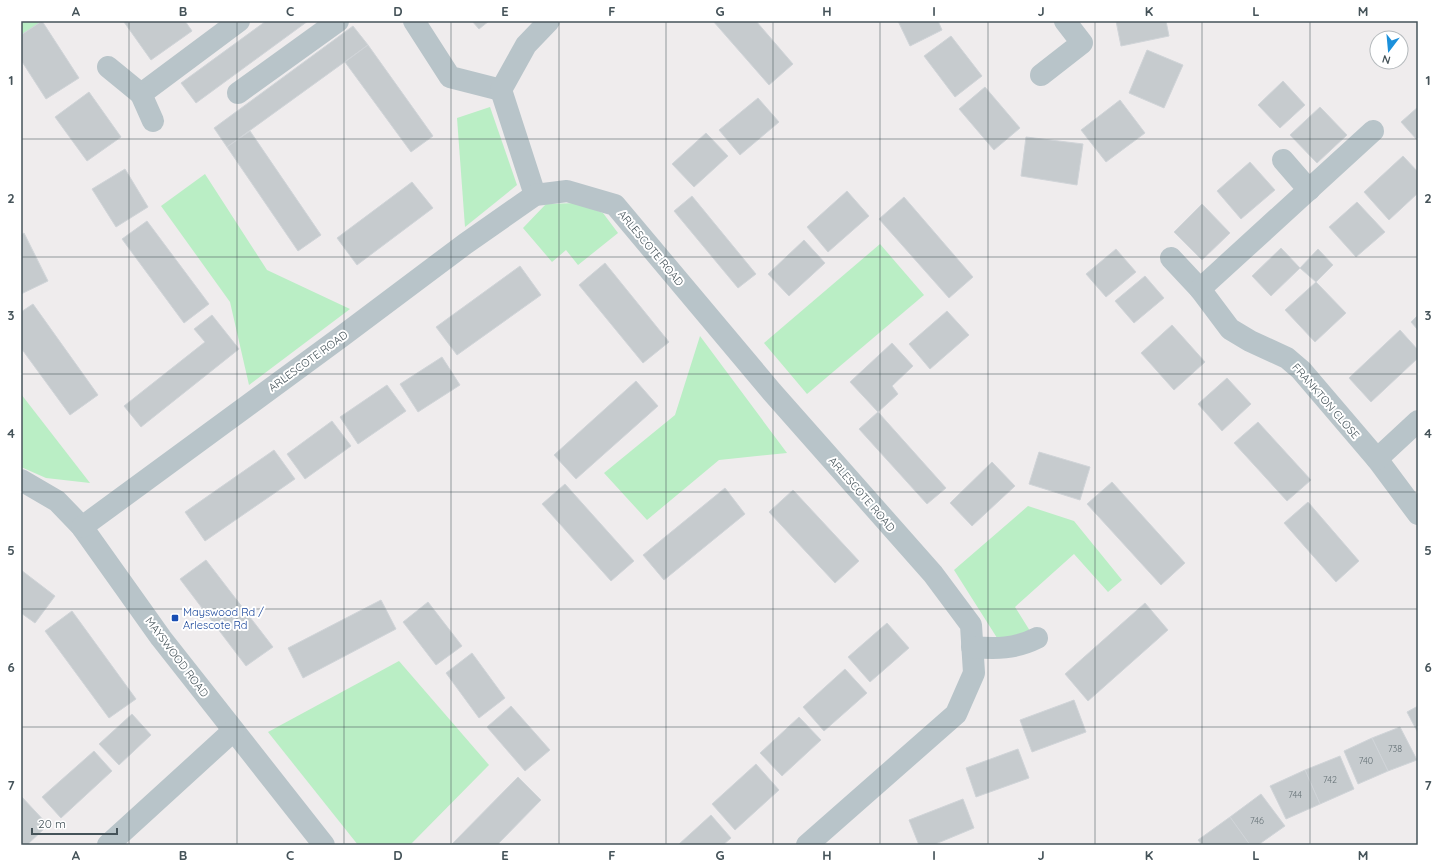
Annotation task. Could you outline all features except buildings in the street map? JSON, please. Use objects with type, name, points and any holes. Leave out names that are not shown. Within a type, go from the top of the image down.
[{"type":"street","points":[[141,94],[239,21]]},
{"type":"street","points":[[238,93],[338,21]]},
{"type":"street","points":[[414,21],[450,77],[501,90]]},
{"type":"street","points":[[535,196],[501,90],[526,45],[549,21]]},
{"type":"street","points":[[1041,75],[1082,43],[1065,21]]},
{"type":"street","points":[[108,67],[141,94],[153,121]]},
{"type":"street","points":[[1200,289],[1373,131]]},
{"type":"street","points":[[1283,160],[1309,190]]},
{"type":"street","name":"ARLESCOTE ROAD","points":[[82,527],[341,338],[465,244],[535,196],[567,190],[615,205],[772,392],[933,574],[971,625],[974,672],[956,714],[807,845]]},
{"type":"street","name":"FRANKTON CLOSE","points":[[1171,258],[1200,289],[1230,329],[1250,341],[1287,358],[1301,370],[1377,459],[1418,514]]},
{"type":"street","points":[[1377,459],[1418,421]]},
{"type":"street","name":"MAYSWOOD ROAD","points":[[21,480],[57,501],[82,527],[161,638],[324,845]]},
{"type":"street","points":[[972,647],[1002,649],[1026,644],[1037,638]]},
{"type":"street","points":[[108,845],[233,731]]},
{"type":"green space","points":[[21,21],[42,21],[21,35]]},
{"type":"green space","points":[[490,107],[517,185],[465,227],[457,118]]},
{"type":"green space","points":[[205,174],[267,270],[350,309],[249,385],[230,302],[161,206]]},
{"type":"green space","points":[[578,203],[603,213],[618,233],[578,265],[566,250],[552,262],[523,228],[546,204]]},
{"type":"green space","points":[[880,244],[924,295],[807,394],[764,343]]},
{"type":"green space","points":[[700,336],[787,453],[719,460],[647,520],[604,473],[675,415]]},
{"type":"green space","points":[[21,394],[90,483],[46,478],[21,467]]},
{"type":"green space","points":[[1028,506],[1074,521],[1122,580],[1108,592],[1074,554],[1015,607],[1030,631],[999,641],[954,570]]},
{"type":"green space","points":[[399,661],[489,765],[410,845],[358,845],[268,732]]},
{"type":"place","name":"Mayswood Rd / Arlescote Rd","points":[[175,618]]}]
